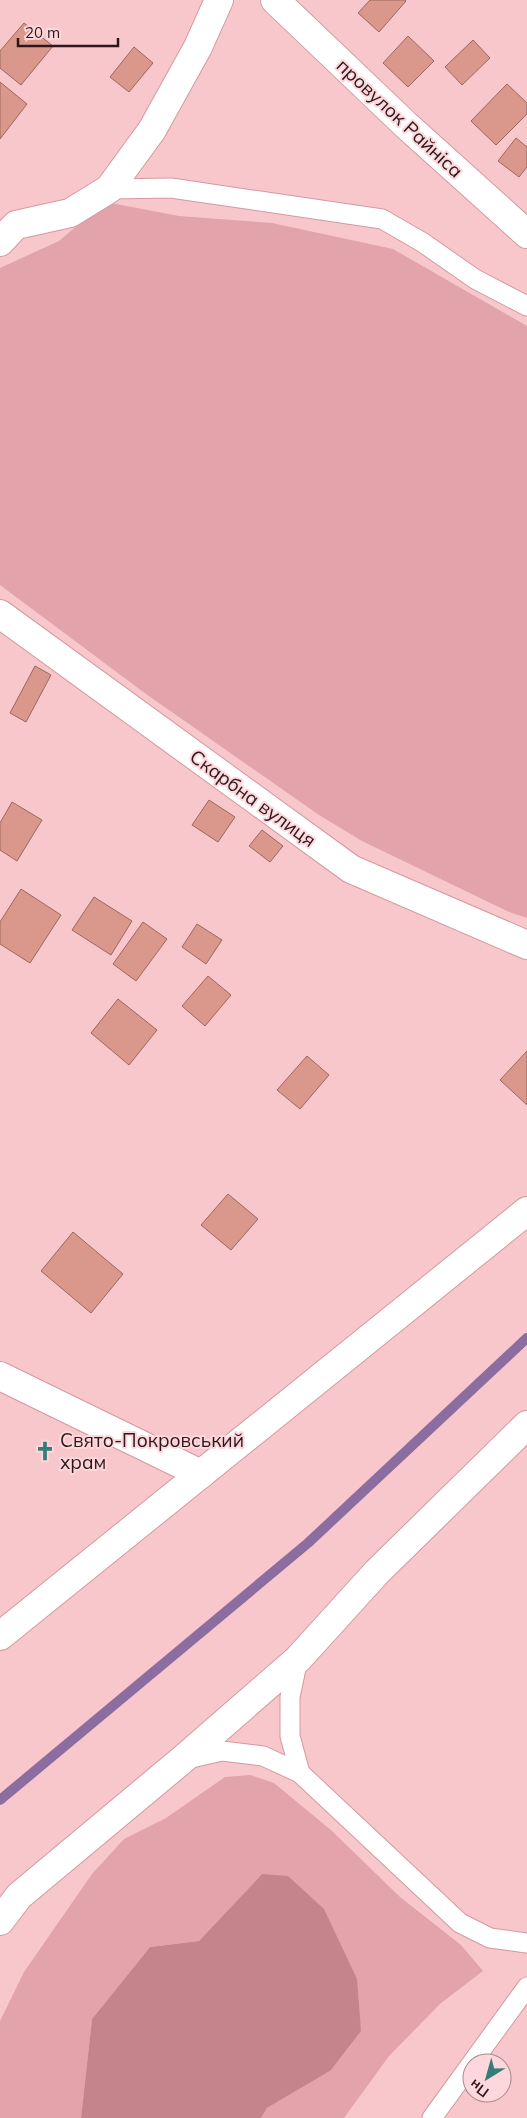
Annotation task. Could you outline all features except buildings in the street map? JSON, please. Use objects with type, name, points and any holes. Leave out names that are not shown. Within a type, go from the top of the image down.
[{"type":"street","points":[[5,226],[70,213],[108,189],[152,130],[198,47],[219,0]]},
{"type":"street","name":"провулок Райніса","points":[[275,0],[406,125],[527,234]]},
{"type":"street","name":"Скарбна вулиця","points":[[0,614],[351,869],[527,945]]},
{"type":"street","points":[[0,1636],[527,1211]]},
{"type":"street","points":[[0,1376],[201,1474]]},
{"type":"street","points":[[0,1921],[19,1896],[182,1760],[298,1659],[377,1572],[527,1425]]},
{"type":"lane","points":[[108,189],[171,188],[382,219],[422,242],[475,279],[527,306]]},
{"type":"lane","points":[[298,1659],[290,1697],[290,1736],[300,1773]]},
{"type":"lane","points":[[182,1760],[222,1751],[263,1756],[300,1773],[460,1923],[490,1938],[527,1943]]},
{"type":"lane","points":[[432,2118],[527,1987]]},
{"type":"shaded area","points":[[105,202],[179,216],[272,223],[393,249],[527,326],[527,918],[509,912],[362,841],[319,815],[146,694],[0,585],[0,268],[59,241]]},
{"type":"shaded area","points":[[250,1775],[274,1783],[332,1831],[400,1897],[461,1945],[483,1971],[441,2003],[389,2056],[344,2118],[261,2118],[267,2108],[330,2071],[262,1874],[199,1941],[150,1947],[92,2019],[81,2118],[0,2118],[0,2021],[24,1972],[92,1874],[124,1839],[166,1818],[225,1777]]},
{"type":"shaded area","points":[[262,1874],[288,1876],[324,1909],[357,1979],[361,2031],[330,2071],[267,2108],[261,2118],[81,2118],[92,2019],[150,1947],[199,1941]]},
{"type":"waterway","points":[[0,1800],[308,1543],[527,1338]]},
{"type":"place","name":"Свято-Покровський храм","points":[[45,1451]]}]
